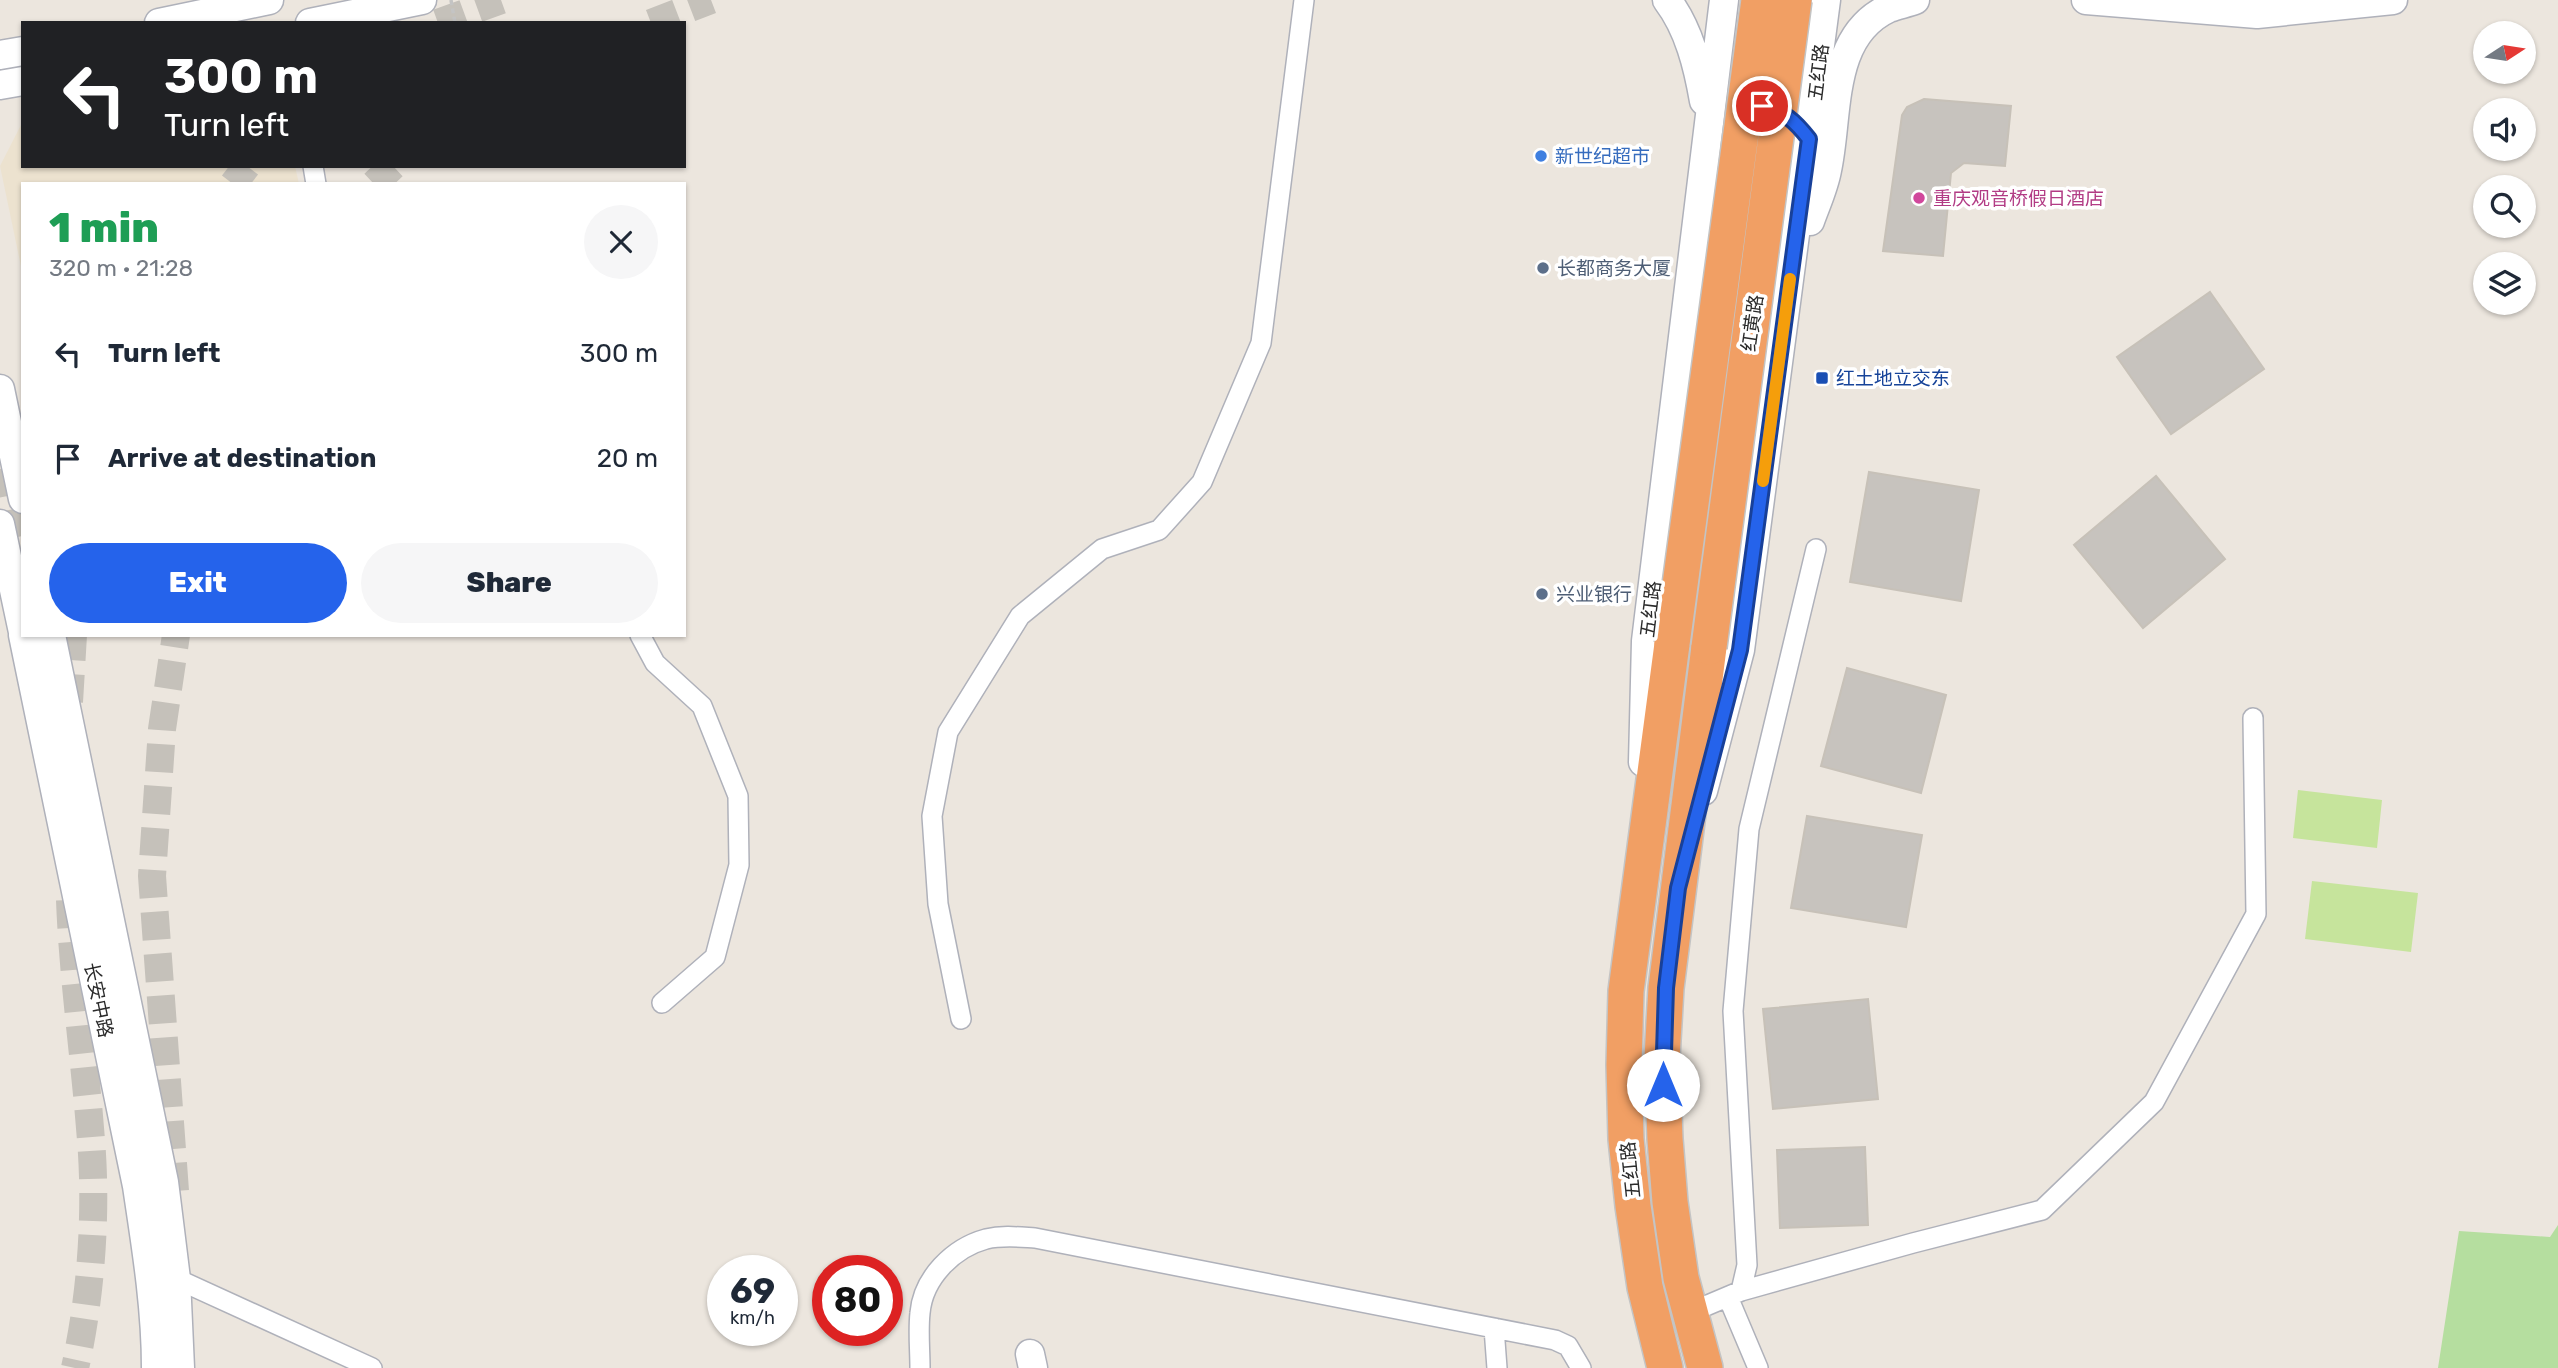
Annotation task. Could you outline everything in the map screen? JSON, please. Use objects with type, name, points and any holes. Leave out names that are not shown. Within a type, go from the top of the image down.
[{"type":"highway","name":"红黄路","points":[[1672,644],[1759,0]]},
{"type":"highway","name":"红黄路","points":[[1709,647],[1794,0]]},
{"type":"highway","name":"五红路","points":[[1664,1368],[1645,1287],[1626,1139],[1624,1065],[1626,991],[1672,644]]},
{"type":"highway","name":"五红路","points":[[1705,1368],[1679,1265],[1665,1139],[1662,1058],[1678,888],[1709,647]]},
{"type":"main road","points":[[169,21],[269,0]]},
{"type":"main road","points":[[320,21],[422,0]]},
{"type":"main road","points":[[1667,0],[1687,35],[1698,66],[1709,127]]},
{"type":"main road","name":"五红路","points":[[1639,886],[1646,641],[1724,0]]},
{"type":"main road","name":"五红路","points":[[1678,888],[1740,650],[1826,0]]},
{"type":"main road","points":[[1789,284],[1827,171],[1841,72],[1851,44],[1866,25],[1888,9],[1915,0]]},
{"type":"main road","points":[[2086,0],[2257,14],[2393,0]]},
{"type":"main road","points":[[0,55],[21,51]]},
{"type":"main road","points":[[0,86],[21,81]]},
{"type":"main road","points":[[1709,127],[1725,113],[1740,108],[1762,106],[1777,109],[1794,120],[1809,139]]},
{"type":"main road","points":[[0,388],[21,489]]},
{"type":"main road","name":"长安中路","points":[[0,524],[21,624]]},
{"type":"main road","name":"长安中路","points":[[24,637],[137,1186],[149,1267],[156,1368]]},
{"type":"main road","name":"长安中路","points":[[51,637],[164,1182],[176,1279],[180,1368]]},
{"type":"street","points":[[961,1019],[938,904],[932,816],[948,732],[1020,616],[1102,549],[1159,530],[1202,482],[1261,342],[1304,0]]},
{"type":"street","points":[[1758,1368],[1734,1294],[1747,1265],[1733,1011],[1749,830],[1816,549]]},
{"type":"street","points":[[641,637],[655,663],[702,706],[738,796],[739,866],[715,957],[662,1003]]},
{"type":"street","points":[[1689,1313],[1734,1294],[1913,1243],[2042,1210],[2154,1102],[2256,914],[2253,718]]},
{"type":"street","points":[[920,1368],[920,1311],[926,1289],[937,1272],[969,1245],[1010,1236],[1035,1238],[1555,1340],[1568,1346],[1581,1368]]},
{"type":"street","points":[[149,1267],[372,1368]]},
{"type":"street","points":[[1494,1328],[1497,1368]]},
{"type":"path","points":[[451,0],[456,21]]},
{"type":"shaded area","points":[[21,125],[21,168],[295,168],[299,182],[21,182],[21,266],[0,166]]},
{"type":"green space","points":[[2298,790],[2382,800],[2377,848],[2293,838]]},
{"type":"green space","points":[[2312,881],[2418,893],[2411,952],[2305,939]]},
{"type":"green space","points":[[2558,1225],[2558,1368],[2438,1368],[2459,1231],[2550,1237]]},
{"type":"building","name":"重庆观音桥假日酒店","points":[[1924,99],[2011,106],[2005,166],[1964,163],[1951,173],[1943,256],[1883,251],[1902,115],[1907,107]]},
{"type":"building","points":[[2210,292],[2264,369],[2171,434],[2117,357]]},
{"type":"building","points":[[1869,472],[1979,490],[1961,601],[1850,582]]},
{"type":"building","points":[[2156,476],[2225,559],[2143,628],[2074,545]]},
{"type":"building","points":[[1847,668],[1946,695],[1921,793],[1821,766]]},
{"type":"building","points":[[1807,816],[1922,835],[1906,927],[1791,908]]},
{"type":"building","points":[[1868,999],[1878,1099],[1773,1109],[1763,1009]]},
{"type":"building","points":[[1865,1147],[1868,1225],[1780,1228],[1777,1150]]},
{"type":"tunnel","points":[[443,21],[501,0]]},
{"type":"tunnel","points":[[656,21],[711,0]]},
{"type":"tunnel","points":[[235,182],[245,168]]},
{"type":"tunnel","points":[[376,182],[391,168]]},
{"type":"tunnel","points":[[0,469],[16,549]]},
{"type":"tunnel","points":[[69,702],[73,637]]},
{"type":"tunnel","points":[[175,1191],[152,876],[162,729],[176,637]]},
{"type":"tunnel","points":[[70,900],[93,1168],[89,1283],[75,1368]]},
{"type":"slow traffic","points":[[1763,481],[1790,279]]},
{"type":"place","name":"新世纪超市","points":[[1541,156]]},
{"type":"place","name":"重庆观音桥假日酒店","points":[[1919,198]]},
{"type":"place","name":"长都商务大厦","points":[[1543,268]]},
{"type":"place","name":"红土地立交东","points":[[1822,378]]},
{"type":"place","name":"兴业银行","points":[[1542,594]]},
{"type":"route","points":[[1663,1085],[1666,988],[1678,888],[1740,650],[1809,139],[1794,120],[1777,109],[1762,106]]}]
